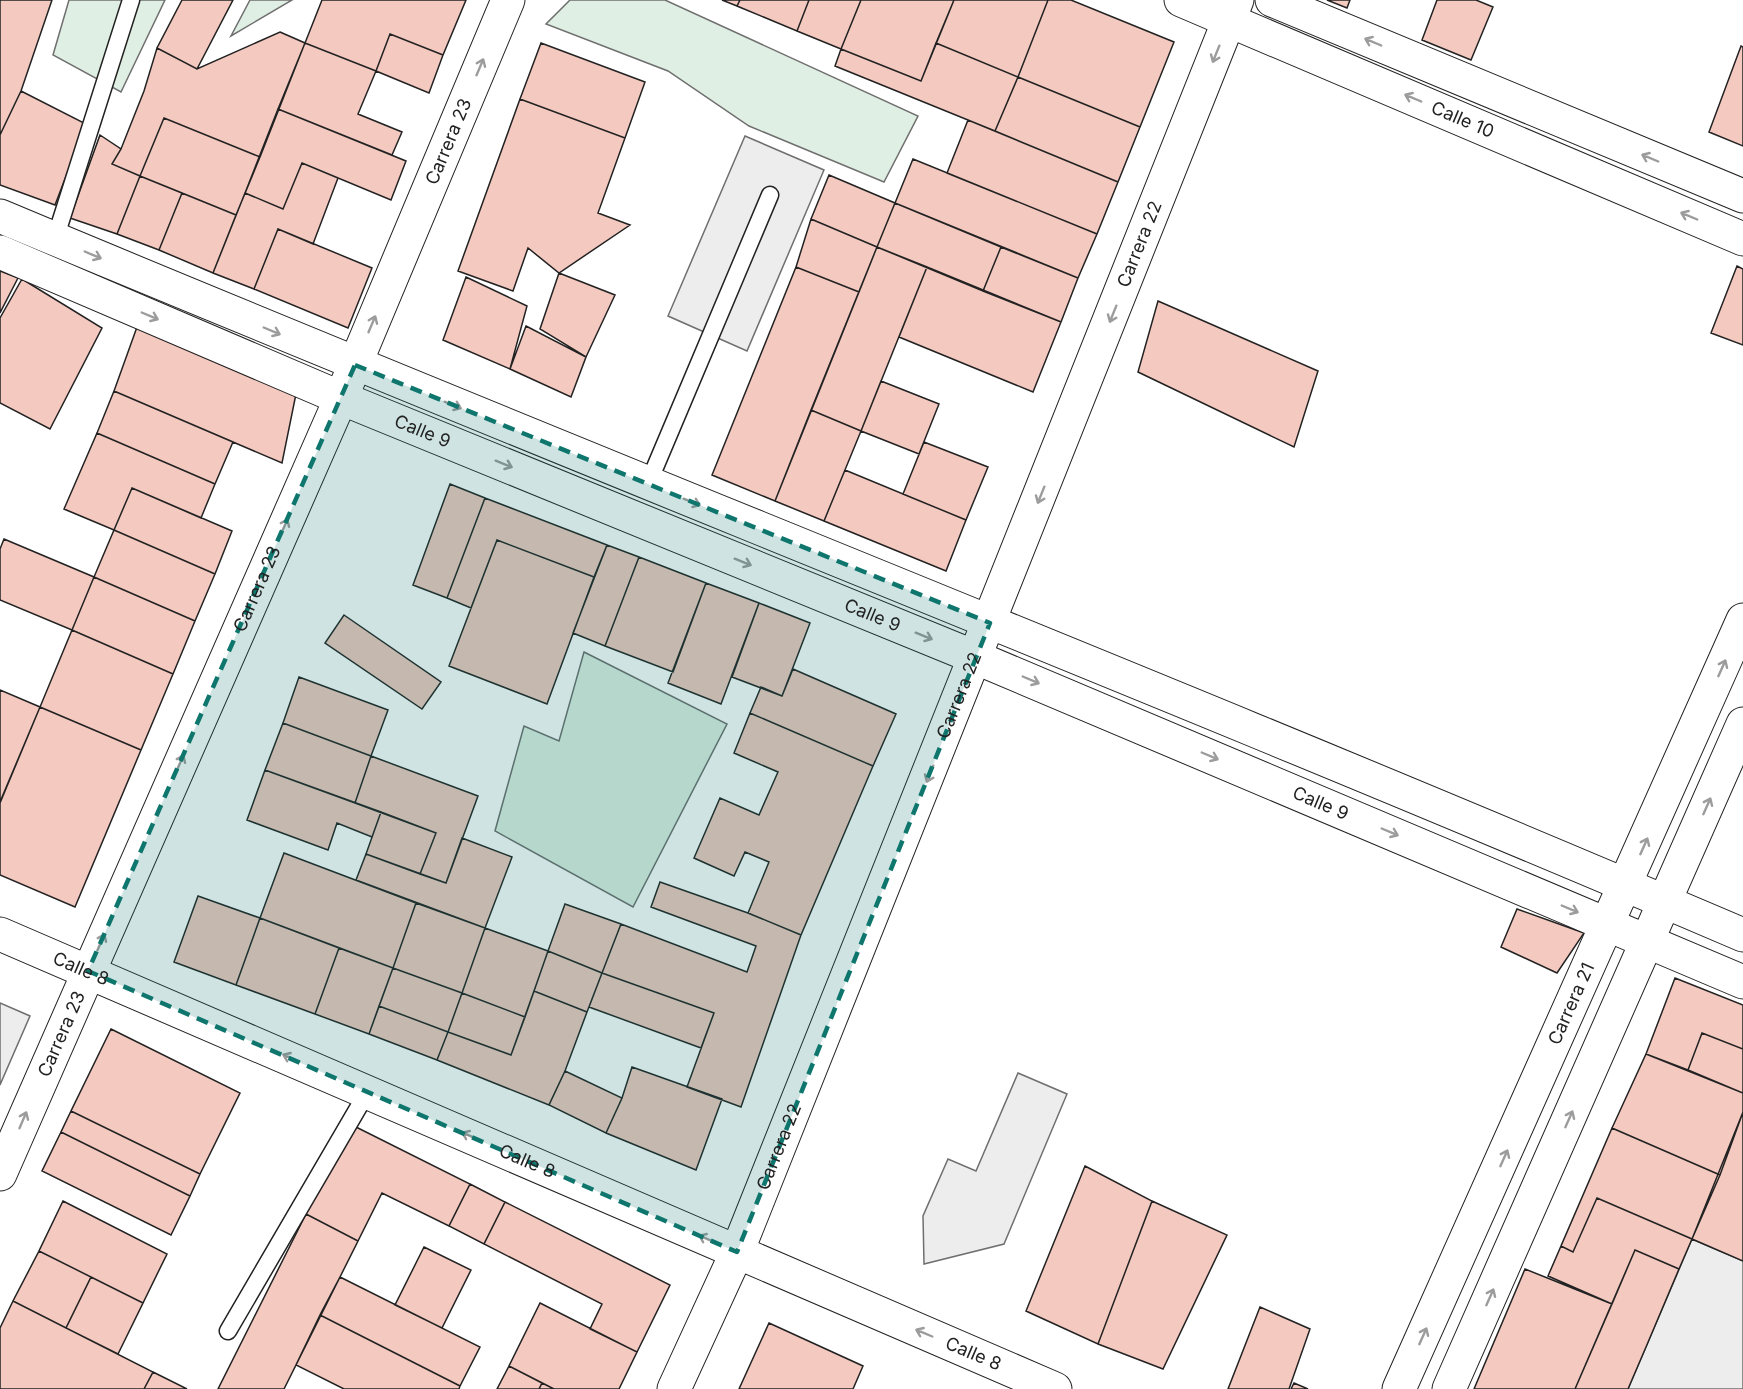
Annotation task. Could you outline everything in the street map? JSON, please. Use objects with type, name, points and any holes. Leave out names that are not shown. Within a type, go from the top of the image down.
[{"type":"street","name":"Carrera 23","points":[[0,1174],[341,398],[508,0]]},
{"type":"street","name":"Calle 10","points":[[1181,0],[1233,10],[1743,239]]},
{"type":"street","name":"Calle 10","points":[[1272,0],[1743,196]]},
{"type":"street","name":"Carrera 22","points":[[674,1389],[738,1252],[1233,10]]},
{"type":"street","name":"Calle 9","points":[[0,216],[355,365],[990,623],[1743,935]]},
{"type":"street","name":"Calle 9","points":[[0,252],[341,398],[977,657],[1743,982]]},
{"type":"street","name":"Carrera 21","points":[[1399,1389],[1627,886],[1743,620]]},
{"type":"street","points":[[1449,1389],[1743,724]]},
{"type":"street","name":"Calle 8","points":[[0,934],[1055,1389]]},
{"type":"lane","points":[[56,239],[131,0]]},
{"type":"lane","points":[[648,484],[770,195]]},
{"type":"lane","points":[[228,1331],[368,1091]]},
{"type":"highlighted area","points":[[355,365],[990,623],[737,1252],[88,971]]},
{"type":"green space","points":[[69,0],[165,0],[121,92],[53,55]]},
{"type":"green space","points":[[250,0],[292,0],[231,36]]},
{"type":"green space","points":[[570,0],[665,0],[918,116],[884,182],[749,126],[668,71],[546,24]]},
{"type":"green space","points":[[584,652],[727,724],[633,907],[495,831],[524,726],[559,741]]},
{"type":"shaded area","points":[[745,136],[824,170],[747,351],[668,316]]},
{"type":"shaded area","points":[[0,1003],[30,1016],[0,1085]]},
{"type":"shaded area","points":[[1018,1073],[1067,1094],[1004,1244],[924,1264],[923,1216],[948,1159],[976,1171]]},
{"type":"shaded area","points":[[1692,1239],[1743,1261],[1743,1389],[1628,1389]]},
{"type":"building","points":[[0,0],[52,0],[21,91],[0,135]]},
{"type":"building","points":[[182,0],[233,0],[197,69],[157,48]]},
{"type":"building","points":[[322,0],[466,0],[443,55],[390,34],[376,71],[305,43]]},
{"type":"building","points":[[722,0],[740,0],[737,6]]},
{"type":"building","points":[[740,0],[809,0],[797,31],[737,6]]},
{"type":"building","points":[[809,0],[861,0],[841,49],[797,31]]},
{"type":"building","points":[[861,0],[954,0],[921,81],[841,49]]},
{"type":"building","points":[[954,0],[1048,0],[1018,77],[936,43]]},
{"type":"building","points":[[1048,0],[1071,0],[1174,42],[1140,127],[1018,77]]},
{"type":"building","points":[[1327,0],[1350,0],[1347,8]]},
{"type":"building","points":[[1437,0],[1476,0],[1493,7],[1471,60],[1422,40]]},
{"type":"building","points":[[280,32],[305,43],[260,157],[164,118],[140,176],[112,164],[121,149],[144,91],[157,48],[197,69]]},
{"type":"building","points":[[390,34],[443,55],[429,93],[376,71]]},
{"type":"building","points":[[305,43],[376,71],[358,114],[402,132],[392,155],[278,109]]},
{"type":"building","points":[[541,43],[645,82],[625,138],[520,99]]},
{"type":"building","points":[[936,43],[1018,77],[995,131],[835,66],[841,49],[921,81]]},
{"type":"building","points":[[1741,46],[1743,47],[1743,146],[1709,132]]},
{"type":"building","points":[[1018,77],[1140,127],[1118,182],[995,131]]},
{"type":"building","points":[[21,91],[86,124],[55,205],[0,185],[0,135]]},
{"type":"building","points":[[520,99],[625,138],[598,213],[630,225],[559,273],[528,248],[513,291],[458,271]]},
{"type":"building","points":[[278,109],[406,161],[391,200],[302,163],[283,209],[245,193]]},
{"type":"building","points":[[164,118],[260,157],[236,215],[140,176]]},
{"type":"building","points":[[968,120],[1118,182],[1097,234],[947,173]]},
{"type":"building","points":[[100,135],[121,149],[112,164],[140,176],[117,234],[70,218]]},
{"type":"building","points":[[913,159],[1097,234],[1078,278],[895,203]]},
{"type":"building","points":[[302,163],[338,178],[313,244],[278,229],[254,289],[213,273],[245,193],[283,209]]},
{"type":"building","points":[[829,175],[895,203],[877,247],[811,219]]},
{"type":"building","points":[[140,176],[182,193],[159,250],[117,234]]},
{"type":"building","points":[[182,193],[236,215],[213,273],[159,250]]},
{"type":"building","points":[[895,203],[1001,247],[983,291],[877,247]]},
{"type":"building","points":[[811,219],[877,247],[859,292],[796,267]]},
{"type":"building","points":[[278,229],[372,268],[348,328],[254,289]]},
{"type":"building","points":[[877,247],[927,267],[861,431],[811,410]]},
{"type":"building","points":[[1001,247],[1078,278],[1061,322],[983,291]]},
{"type":"building","points":[[1737,266],[1743,269],[1743,345],[1711,333]]},
{"type":"building","points":[[796,267],[859,292],[775,501],[712,475]]},
{"type":"building","points":[[927,267],[1061,322],[1033,392],[899,337]]},
{"type":"building","points":[[0,271],[18,278],[0,313]]},
{"type":"building","points":[[559,273],[615,295],[586,357],[540,329]]},
{"type":"building","points":[[466,277],[527,306],[510,369],[443,340]]},
{"type":"building","points":[[22,279],[102,328],[50,429],[0,403],[0,318]]},
{"type":"building","points":[[1158,301],[1318,371],[1294,447],[1138,372]]},
{"type":"building","points":[[526,326],[586,357],[571,397],[510,369]]},
{"type":"building","points":[[137,327],[296,394],[282,463],[114,391]]},
{"type":"building","points":[[881,381],[939,404],[919,454],[861,431]]},
{"type":"building","points":[[114,391],[233,442],[215,484],[97,433]]},
{"type":"building","points":[[811,410],[861,431],[824,521],[775,501]]},
{"type":"building","points":[[97,433],[215,484],[201,518],[132,488],[114,530],[64,509]]},
{"type":"building","points":[[924,442],[988,467],[966,520],[903,494]]},
{"type":"building","points":[[845,470],[966,520],[946,571],[824,521]]},
{"type":"building","points":[[450,484],[485,498],[447,598],[413,585]]},
{"type":"building","points":[[132,488],[232,531],[215,574],[114,530]]},
{"type":"building","points":[[485,498],[607,545],[594,577],[497,540],[471,608],[447,598]]},
{"type":"building","points":[[114,530],[215,574],[195,621],[94,577]]},
{"type":"building","points":[[4,539],[94,577],[72,630],[0,600],[0,549]]},
{"type":"building","points":[[497,540],[594,577],[547,704],[449,666]]},
{"type":"building","points":[[607,545],[639,557],[605,646],[573,633]]},
{"type":"building","points":[[639,557],[706,583],[673,672],[605,646]]},
{"type":"building","points":[[94,577],[195,621],[173,674],[72,630]]},
{"type":"building","points":[[706,583],[759,603],[721,704],[668,683]]},
{"type":"building","points":[[759,603],[810,623],[782,696],[732,677]]},
{"type":"building","points":[[344,615],[441,682],[422,709],[325,643]]},
{"type":"building","points":[[72,630],[173,674],[141,750],[40,707]]},
{"type":"building","points":[[793,669],[896,714],[873,766],[750,713],[761,687],[782,696]]},
{"type":"building","points":[[299,677],[388,710],[371,756],[283,723]]},
{"type":"building","points":[[0,690],[40,707],[0,802]]},
{"type":"building","points":[[40,707],[141,750],[75,907],[0,875],[0,803]]},
{"type":"building","points":[[750,713],[873,766],[801,935],[748,913],[769,862],[745,852],[734,876],[694,858],[720,798],[759,815],[778,772],[734,753]]},
{"type":"building","points":[[283,723],[371,756],[355,803],[265,770]]},
{"type":"building","points":[[371,756],[478,796],[446,883],[420,874],[436,833],[355,803]]},
{"type":"building","points":[[265,770],[381,812],[372,837],[337,823],[328,850],[247,820]]},
{"type":"building","points":[[381,812],[436,833],[420,874],[366,854]]},
{"type":"building","points":[[462,838],[512,857],[485,928],[356,880],[366,854],[446,883]]},
{"type":"building","points":[[284,853],[416,903],[393,968],[260,918]]},
{"type":"building","points":[[660,882],[748,913],[801,935],[741,1107],[687,1087],[714,1013],[602,973],[621,924],[747,972],[756,946],[651,907]]},
{"type":"building","points":[[198,896],[260,918],[236,985],[174,962]]},
{"type":"building","points":[[416,903],[485,928],[462,993],[393,968]]},
{"type":"building","points":[[565,904],[621,924],[602,973],[548,951]]},
{"type":"building","points":[[1517,909],[1584,933],[1557,973],[1501,947]]},
{"type":"building","points":[[260,918],[339,948],[315,1014],[236,985]]},
{"type":"building","points":[[485,928],[548,951],[525,1017],[462,993]]},
{"type":"building","points":[[339,948],[393,968],[369,1034],[315,1014]]},
{"type":"building","points":[[548,951],[602,973],[587,1012],[534,991]]},
{"type":"building","points":[[393,968],[462,993],[448,1032],[379,1006]]},
{"type":"building","points":[[602,973],[714,1013],[701,1048],[589,1007]]},
{"type":"building","points":[[1675,978],[1743,1005],[1743,1049],[1702,1033],[1688,1070],[1646,1054]]},
{"type":"building","points":[[534,991],[587,1012],[565,1071],[549,1105],[437,1060],[448,1032],[511,1055]]},
{"type":"building","points":[[462,993],[525,1017],[511,1055],[448,1032]]},
{"type":"building","points":[[379,1006],[448,1032],[437,1060],[369,1034]]},
{"type":"building","points":[[111,1029],[240,1093],[200,1174],[71,1111]]},
{"type":"building","points":[[1702,1033],[1743,1049],[1743,1093],[1688,1070]]},
{"type":"building","points":[[1646,1054],[1743,1093],[1743,1112],[1720,1175],[1612,1128]]},
{"type":"building","points":[[632,1067],[722,1099],[696,1170],[606,1133],[622,1098]]},
{"type":"building","points":[[565,1071],[622,1098],[606,1133],[549,1105]]},
{"type":"building","points":[[71,1111],[200,1174],[190,1196],[61,1132]]},
{"type":"building","points":[[1743,1112],[1743,1261],[1692,1239]]},
{"type":"building","points":[[350,1124],[470,1184],[449,1226],[382,1193],[358,1241],[306,1214]]},
{"type":"building","points":[[1612,1128],[1720,1175],[1692,1239],[1597,1198],[1573,1252],[1561,1246]]},
{"type":"building","points":[[61,1132],[190,1196],[171,1235],[42,1171]]},
{"type":"building","points":[[1085,1166],[1152,1201],[1098,1344],[1026,1311]]},
{"type":"building","points":[[470,1184],[505,1202],[484,1244],[449,1226]]},
{"type":"building","points":[[1597,1198],[1692,1239],[1679,1269],[1635,1250],[1612,1304],[1548,1276],[1561,1246],[1573,1252]]},
{"type":"building","points":[[63,1201],[167,1254],[143,1303],[39,1251]]},
{"type":"building","points":[[1152,1201],[1227,1235],[1163,1369],[1098,1344]]},
{"type":"building","points":[[505,1202],[670,1285],[637,1352],[590,1329],[602,1304],[484,1244]]},
{"type":"building","points":[[306,1214],[358,1241],[284,1389],[218,1389]]},
{"type":"building","points":[[424,1247],[471,1270],[442,1328],[395,1305]]},
{"type":"building","points":[[1635,1250],[1679,1269],[1628,1389],[1575,1389]]},
{"type":"building","points":[[39,1251],[91,1277],[66,1328],[13,1301]]},
{"type":"building","points":[[1525,1269],[1612,1304],[1575,1389],[1474,1389]]},
{"type":"building","points":[[91,1277],[143,1303],[118,1354],[66,1328]]},
{"type":"building","points":[[340,1277],[480,1347],[460,1386],[320,1315]]},
{"type":"building","points":[[13,1301],[153,1372],[144,1389],[0,1389],[0,1328]]},
{"type":"building","points":[[540,1303],[637,1352],[619,1389],[554,1389],[509,1366]]},
{"type":"building","points":[[1260,1307],[1310,1329],[1289,1389],[1228,1389]]},
{"type":"building","points":[[320,1315],[460,1386],[459,1389],[344,1389],[296,1365]]},
{"type":"building","points":[[769,1323],[863,1366],[853,1389],[739,1389]]},
{"type":"building","points":[[509,1366],[542,1383],[539,1389],[497,1389]]},
{"type":"building","points":[[153,1372],[187,1389],[144,1389]]},
{"type":"building","points":[[542,1383],[554,1389],[539,1389]]},
{"type":"building","points":[[1294,1383],[1308,1389],[1291,1389]]}]
